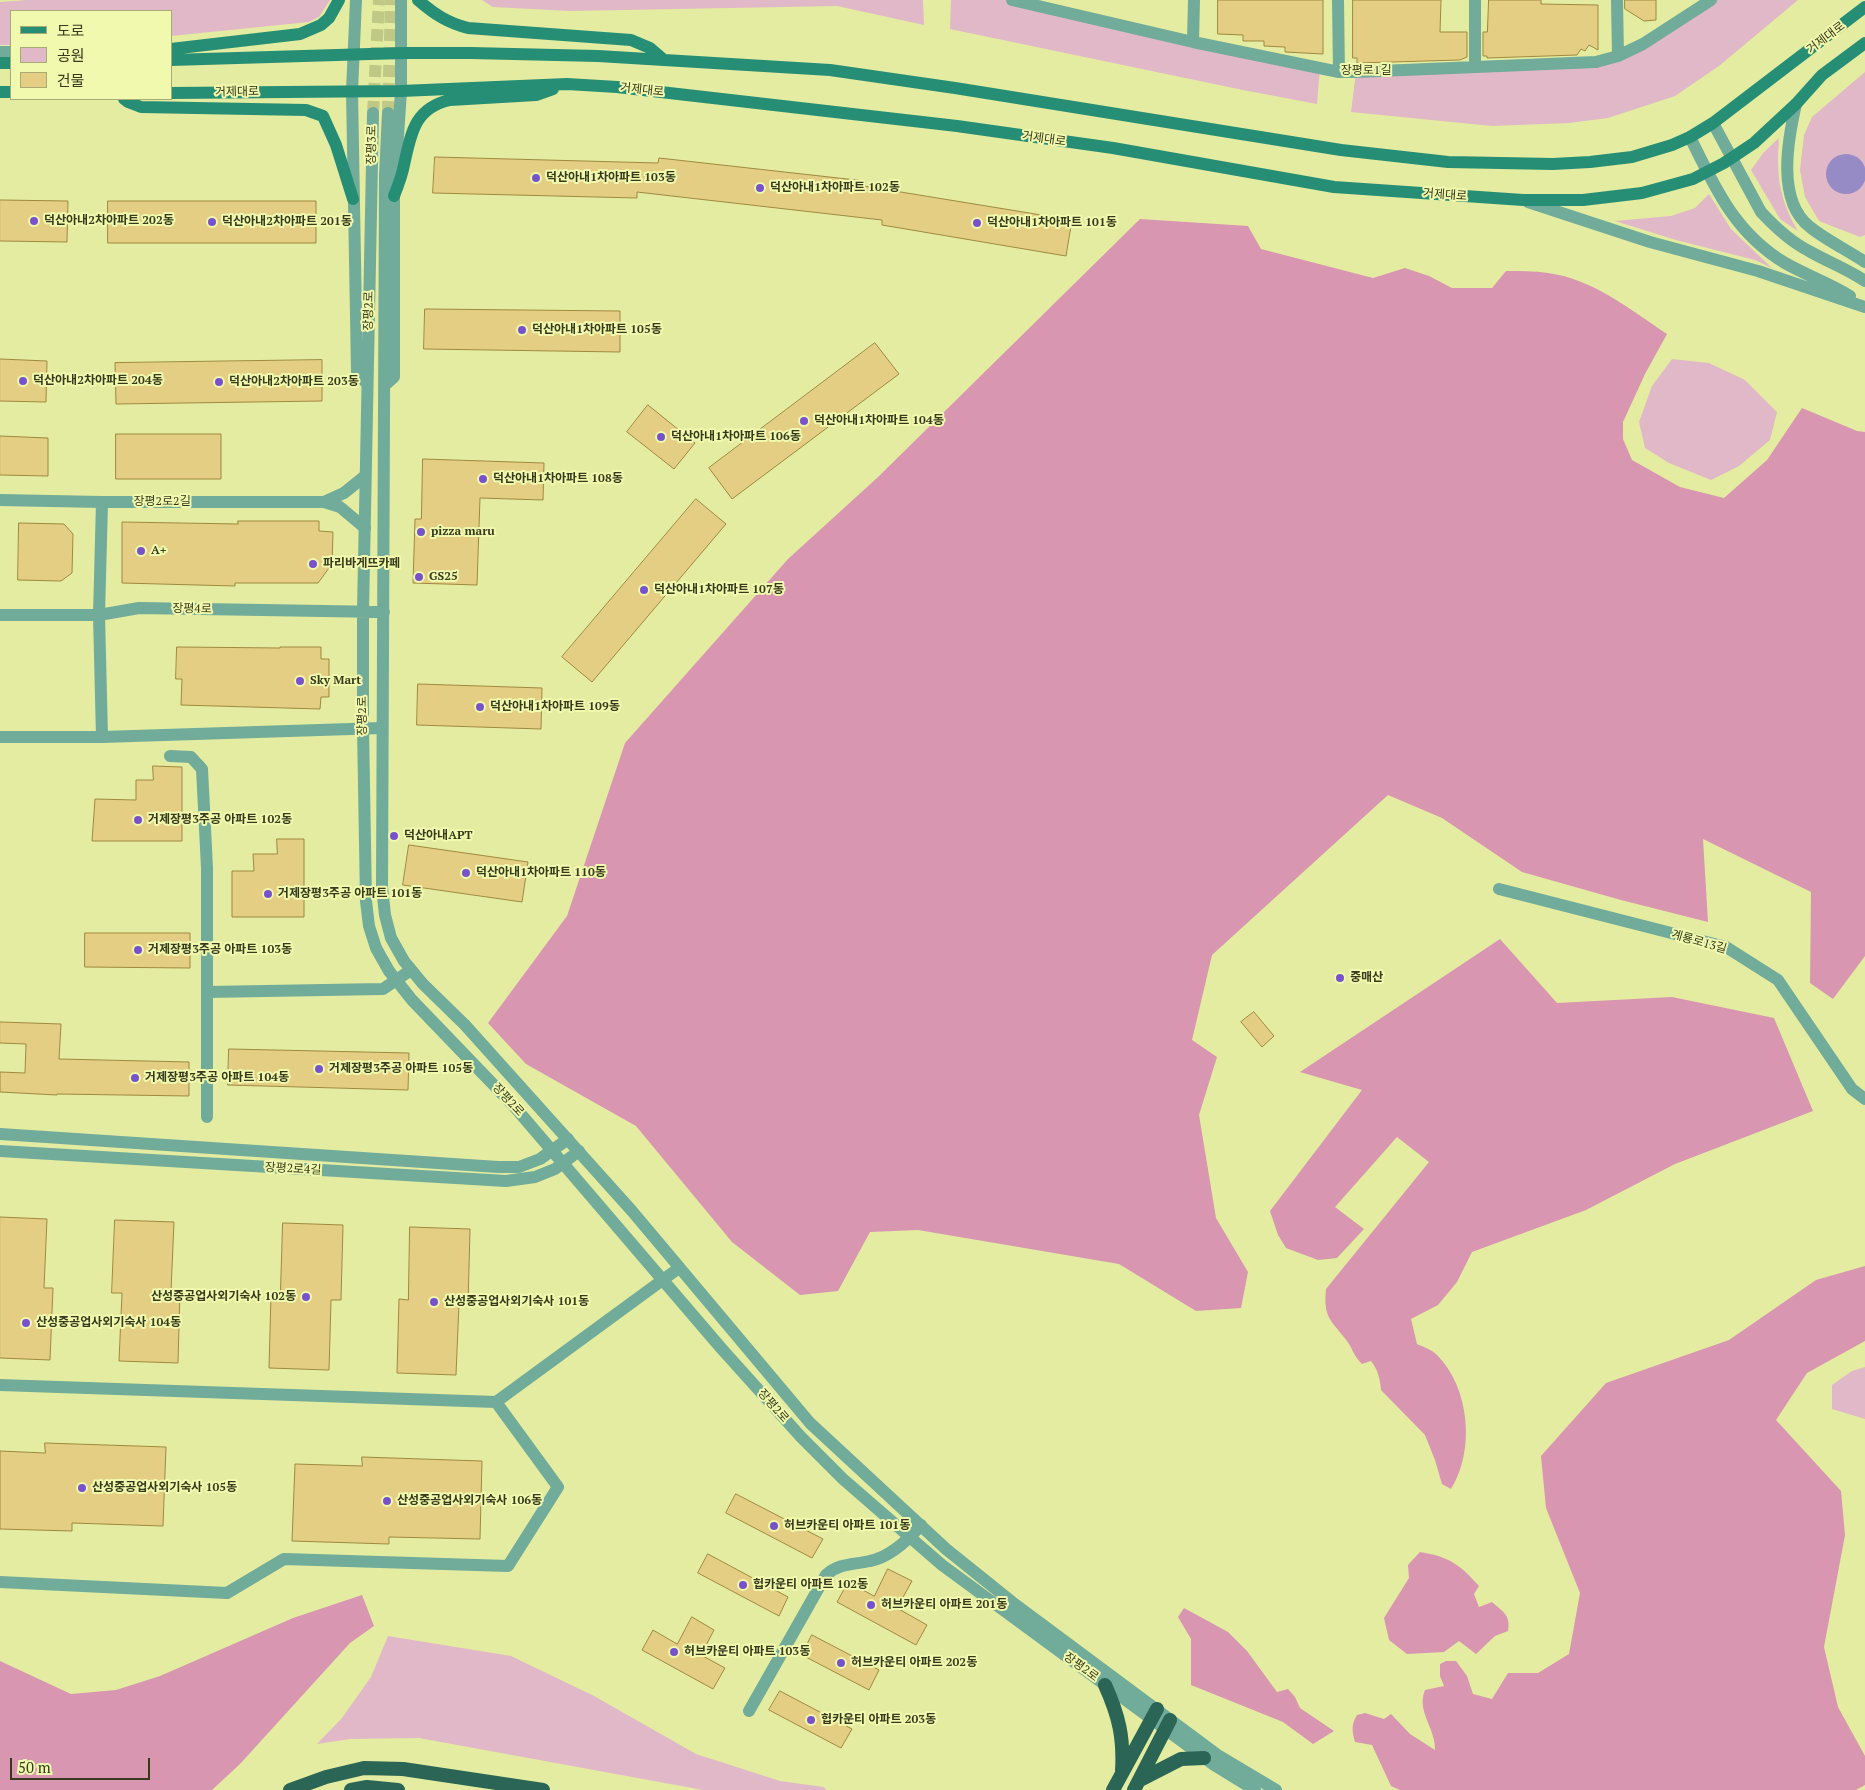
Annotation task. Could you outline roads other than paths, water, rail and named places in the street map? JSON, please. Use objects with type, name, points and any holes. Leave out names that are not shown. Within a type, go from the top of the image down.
[{"type":"highway","points":[[1105,1685],[1120,1724],[1123,1747],[1122,1774]]},
{"type":"highway","points":[[1113,1790],[1154,1714]]},
{"type":"highway","points":[[1137,1785],[1168,1725]]},
{"type":"highway","points":[[1137,1785],[1170,1763],[1181,1759],[1212,1759]]},
{"type":"highway","points":[[290,1790],[326,1777],[364,1768],[403,1769],[544,1790]]},
{"type":"highway","points":[[351,1790],[367,1787],[398,1790]]},
{"type":"main road","points":[[172,50],[300,34],[321,25],[329,18],[338,0]]},
{"type":"main road","points":[[418,0],[434,14],[454,24],[468,28],[631,40],[650,48],[664,60]]},
{"type":"main road","name":"거제대로","points":[[172,60],[403,53],[598,56],[830,70],[955,88],[1341,150],[1448,162],[1553,164],[1632,157],[1672,145],[1690,137],[1713,123],[1865,8]]},
{"type":"main road","name":"거제대로","points":[[172,93],[401,91],[567,84],[617,87],[957,126],[1113,148],[1334,186],[1523,200],[1583,200],[1642,194],[1693,179],[1707,172],[1732,158],[1754,142],[1796,104],[1822,75],[1865,43]]},
{"type":"main road","points":[[394,196],[416,122],[425,112],[438,103],[536,94],[567,84]]},
{"type":"main road","points":[[125,100],[141,107],[306,110],[323,116],[336,146],[353,199]]},
{"type":"street","points":[[356,0],[352,91],[356,372],[367,384]]},
{"type":"street","points":[[385,385],[394,377],[394,196],[403,53],[401,0]]},
{"type":"street","name":"장평로1길","points":[[1012,0],[1062,6],[1193,42],[1339,72],[1596,62],[1618,56],[1643,44],[1711,0]]},
{"type":"street","points":[[1193,42],[1194,0]]},
{"type":"street","points":[[1338,0],[1339,72]]},
{"type":"street","points":[[1475,0],[1475,66]]},
{"type":"street","points":[[1617,0],[1618,56]]},
{"type":"street","points":[[1796,104],[1790,129],[1787,160],[1790,195],[1795,208],[1808,226],[1865,262]]},
{"type":"street","name":"장평3로","points":[[372,176],[373,113]]},
{"type":"street","name":"장평3로","points":[[385,175],[388,113]]},
{"type":"street","points":[[1713,123],[1761,212],[1771,223],[1807,250],[1865,280]]},
{"type":"street","points":[[1690,137],[1707,172],[1734,218],[1765,249],[1786,263],[1840,290],[1865,306]]},
{"type":"street","name":"장평2로","points":[[385,175],[382,887],[385,915],[391,938],[404,961],[423,984],[465,1025],[579,1151],[810,1423],[946,1549],[1212,1759]]},
{"type":"street","name":"장평2로","points":[[372,176],[363,612],[363,728],[366,901],[369,926],[376,948],[389,972],[412,1000],[513,1105],[721,1348],[801,1437],[843,1479],[942,1565],[1105,1685],[1154,1714]]},
{"type":"street","points":[[1523,200],[1650,242],[1758,271],[1865,306]]},
{"type":"street","points":[[324,502],[344,493],[366,476]]},
{"type":"street","name":"장평2로2길","points":[[0,500],[324,502]]},
{"type":"street","points":[[102,502],[99,615],[102,737]]},
{"type":"street","points":[[324,502],[340,507],[365,528]]},
{"type":"street","name":"장평4로","points":[[0,615],[99,615],[140,608],[384,612]]},
{"type":"street","points":[[0,737],[102,737],[382,728]]},
{"type":"street","points":[[170,756],[191,757],[202,769],[207,868],[207,1117]]},
{"type":"street","name":"계룡로13길","points":[[1499,890],[1726,947],[1778,980],[1852,1089],[1865,1099]]},
{"type":"street","points":[[207,992],[383,989],[411,970]]},
{"type":"street","name":"장평2로4길","points":[[0,1134],[519,1168],[540,1158],[568,1139]]},
{"type":"street","name":"장평2로4길","points":[[0,1151],[506,1181],[535,1177],[555,1169],[579,1151]]},
{"type":"street","points":[[0,1385],[496,1402],[679,1268]]},
{"type":"street","points":[[0,1582],[227,1593],[284,1559],[508,1566],[558,1487],[496,1402]]},
{"type":"street","points":[[748,1711],[826,1575],[834,1568],[856,1562],[870,1561],[884,1556],[910,1538],[921,1525]]},
{"type":"street","points":[[1212,1759],[1255,1790]]},
{"type":"street","points":[[1212,1759],[1276,1790]]},
{"type":"tunnel","points":[[373,113],[379,0]]},
{"type":"tunnel","points":[[388,113],[391,0]]},
{"type":"place","name":"덕산아내1차아파트 103동","points":[[536,178]]},
{"type":"place","name":"덕산아내1차아파트 102동","points":[[760,188]]},
{"type":"place","name":"덕산아내2차아파트 202동","points":[[34,221]]},
{"type":"place","name":"덕산아내2차아파트 201동","points":[[212,222]]},
{"type":"place","name":"덕산아내1차아파트 101동","points":[[977,223]]},
{"type":"place","name":"덕산아내1차아파트 105동","points":[[522,330]]},
{"type":"place","name":"덕산아내2차아파트 204동","points":[[23,381]]},
{"type":"place","name":"덕산아내2차아파트 203동","points":[[219,382]]},
{"type":"place","name":"덕산아내1차아파트 104동","points":[[804,421]]},
{"type":"place","name":"덕산아내1차아파트 106동","points":[[661,437]]},
{"type":"place","name":"덕산아내1차아파트 108동","points":[[483,479]]},
{"type":"place","name":"pizza maru","points":[[421,532]]},
{"type":"place","name":"A+","points":[[141,551]]},
{"type":"place","name":"파리바게뜨카페","points":[[313,564]]},
{"type":"place","name":"GS25","points":[[419,577]]},
{"type":"place","name":"덕산아내1차아파트 107동","points":[[644,590]]},
{"type":"place","name":"Sky Mart","points":[[300,681]]},
{"type":"place","name":"덕산아내1차아파트 109동","points":[[480,707]]},
{"type":"place","name":"거제장평3주공 아파트 102동","points":[[138,820]]},
{"type":"place","name":"덕산아내APT","points":[[394,836]]},
{"type":"place","name":"덕산아내1차아파트 110동","points":[[466,873]]},
{"type":"place","name":"거제장평3주공 아파트 101동","points":[[268,894]]},
{"type":"place","name":"거제장평3주공 아파트 103동","points":[[138,950]]},
{"type":"place","name":"중매산","points":[[1340,978]]},
{"type":"place","name":"거제장평3주공 아파트 105동","points":[[319,1069]]},
{"type":"place","name":"거제장평3주공 아파트 104동","points":[[135,1078]]},
{"type":"place","name":"산성중공업사외기숙사 102동","points":[[306,1297]]},
{"type":"place","name":"산성중공업사외기숙사 101동","points":[[434,1302]]},
{"type":"place","name":"산성중공업사외기숙사 104동","points":[[26,1323]]},
{"type":"place","name":"산성중공업사외기숙사 105동","points":[[82,1488]]},
{"type":"place","name":"산성중공업사외기숙사 106동","points":[[387,1501]]},
{"type":"place","name":"허브카운티 아파트 101동","points":[[774,1526]]},
{"type":"place","name":"헙카운티 아파트 102동","points":[[743,1585]]},
{"type":"place","name":"허브카운티 아파트 201동","points":[[871,1605]]},
{"type":"place","name":"허브카운티 아파트 103동","points":[[674,1652]]},
{"type":"place","name":"허브카운티 아파트 202동","points":[[841,1663]]},
{"type":"place","name":"헙카운티 아파트 203동","points":[[811,1720]]}]
